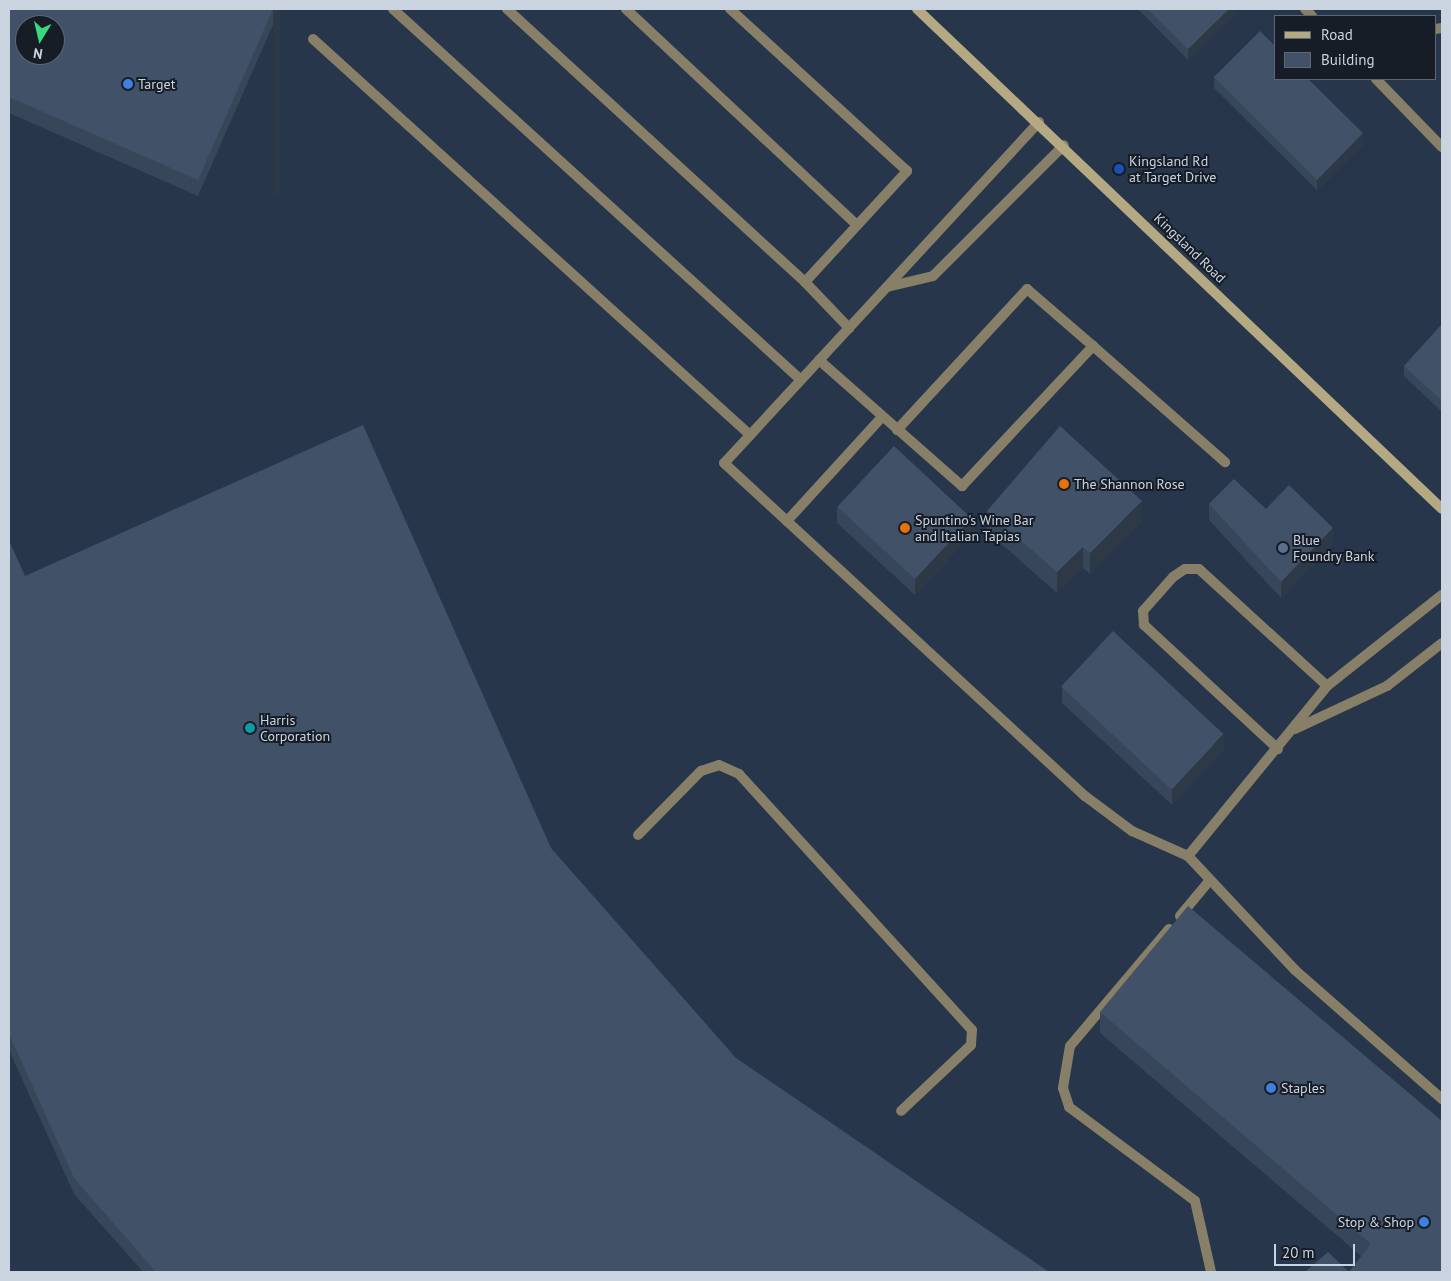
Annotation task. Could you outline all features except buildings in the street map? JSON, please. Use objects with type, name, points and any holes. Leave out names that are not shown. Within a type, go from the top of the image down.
[{"type":"street","points":[[394,9],[801,380]]},
{"type":"street","points":[[508,9],[805,282],[849,328]]},
{"type":"street","points":[[626,9],[857,225]]},
{"type":"street","points":[[730,9],[907,171],[805,282]]},
{"type":"street","name":"Kingsland Road","points":[[917,9],[1040,122],[1442,509]]},
{"type":"street","points":[[313,39],[750,434]]},
{"type":"street","points":[[1381,81],[1442,147]]},
{"type":"street","points":[[1040,122],[724,463],[1085,796],[1132,831],[1188,856],[1295,970],[1442,1099]]},
{"type":"street","points":[[886,287],[933,276],[1064,145]]},
{"type":"street","points":[[897,430],[1027,289],[1225,462]]},
{"type":"street","points":[[819,360],[962,486],[1093,346]]},
{"type":"street","points":[[788,521],[882,417]]},
{"type":"street","points":[[1278,749],[1144,624],[1143,611],[1173,577],[1185,569],[1199,569],[1327,686]]},
{"type":"street","points":[[1188,856],[1278,749],[1327,686],[1442,595]]},
{"type":"street","points":[[1294,729],[1387,686],[1442,643]]},
{"type":"street","points":[[638,835],[701,771],[719,765],[739,774],[972,1030],[971,1046],[901,1111]]},
{"type":"street","points":[[1210,880],[1070,1046],[1063,1088],[1069,1107],[1195,1201],[1211,1272]]},
{"type":"place","name":"Target","points":[[128,84]]},
{"type":"place","name":"Kingsland Rd at Target Drive","points":[[1119,169]]},
{"type":"place","name":"The Shannon Rose","points":[[1064,484]]},
{"type":"place","name":"Spuntino's Wine Bar and Italian Tapias","points":[[905,528]]},
{"type":"place","name":"Blue Foundry Bank","points":[[1283,548]]},
{"type":"place","name":"Harris Corporation","points":[[250,728]]},
{"type":"place","name":"Staples","points":[[1271,1088]]},
{"type":"place","name":"Stop & Shop","points":[[1424,1222]]}]
